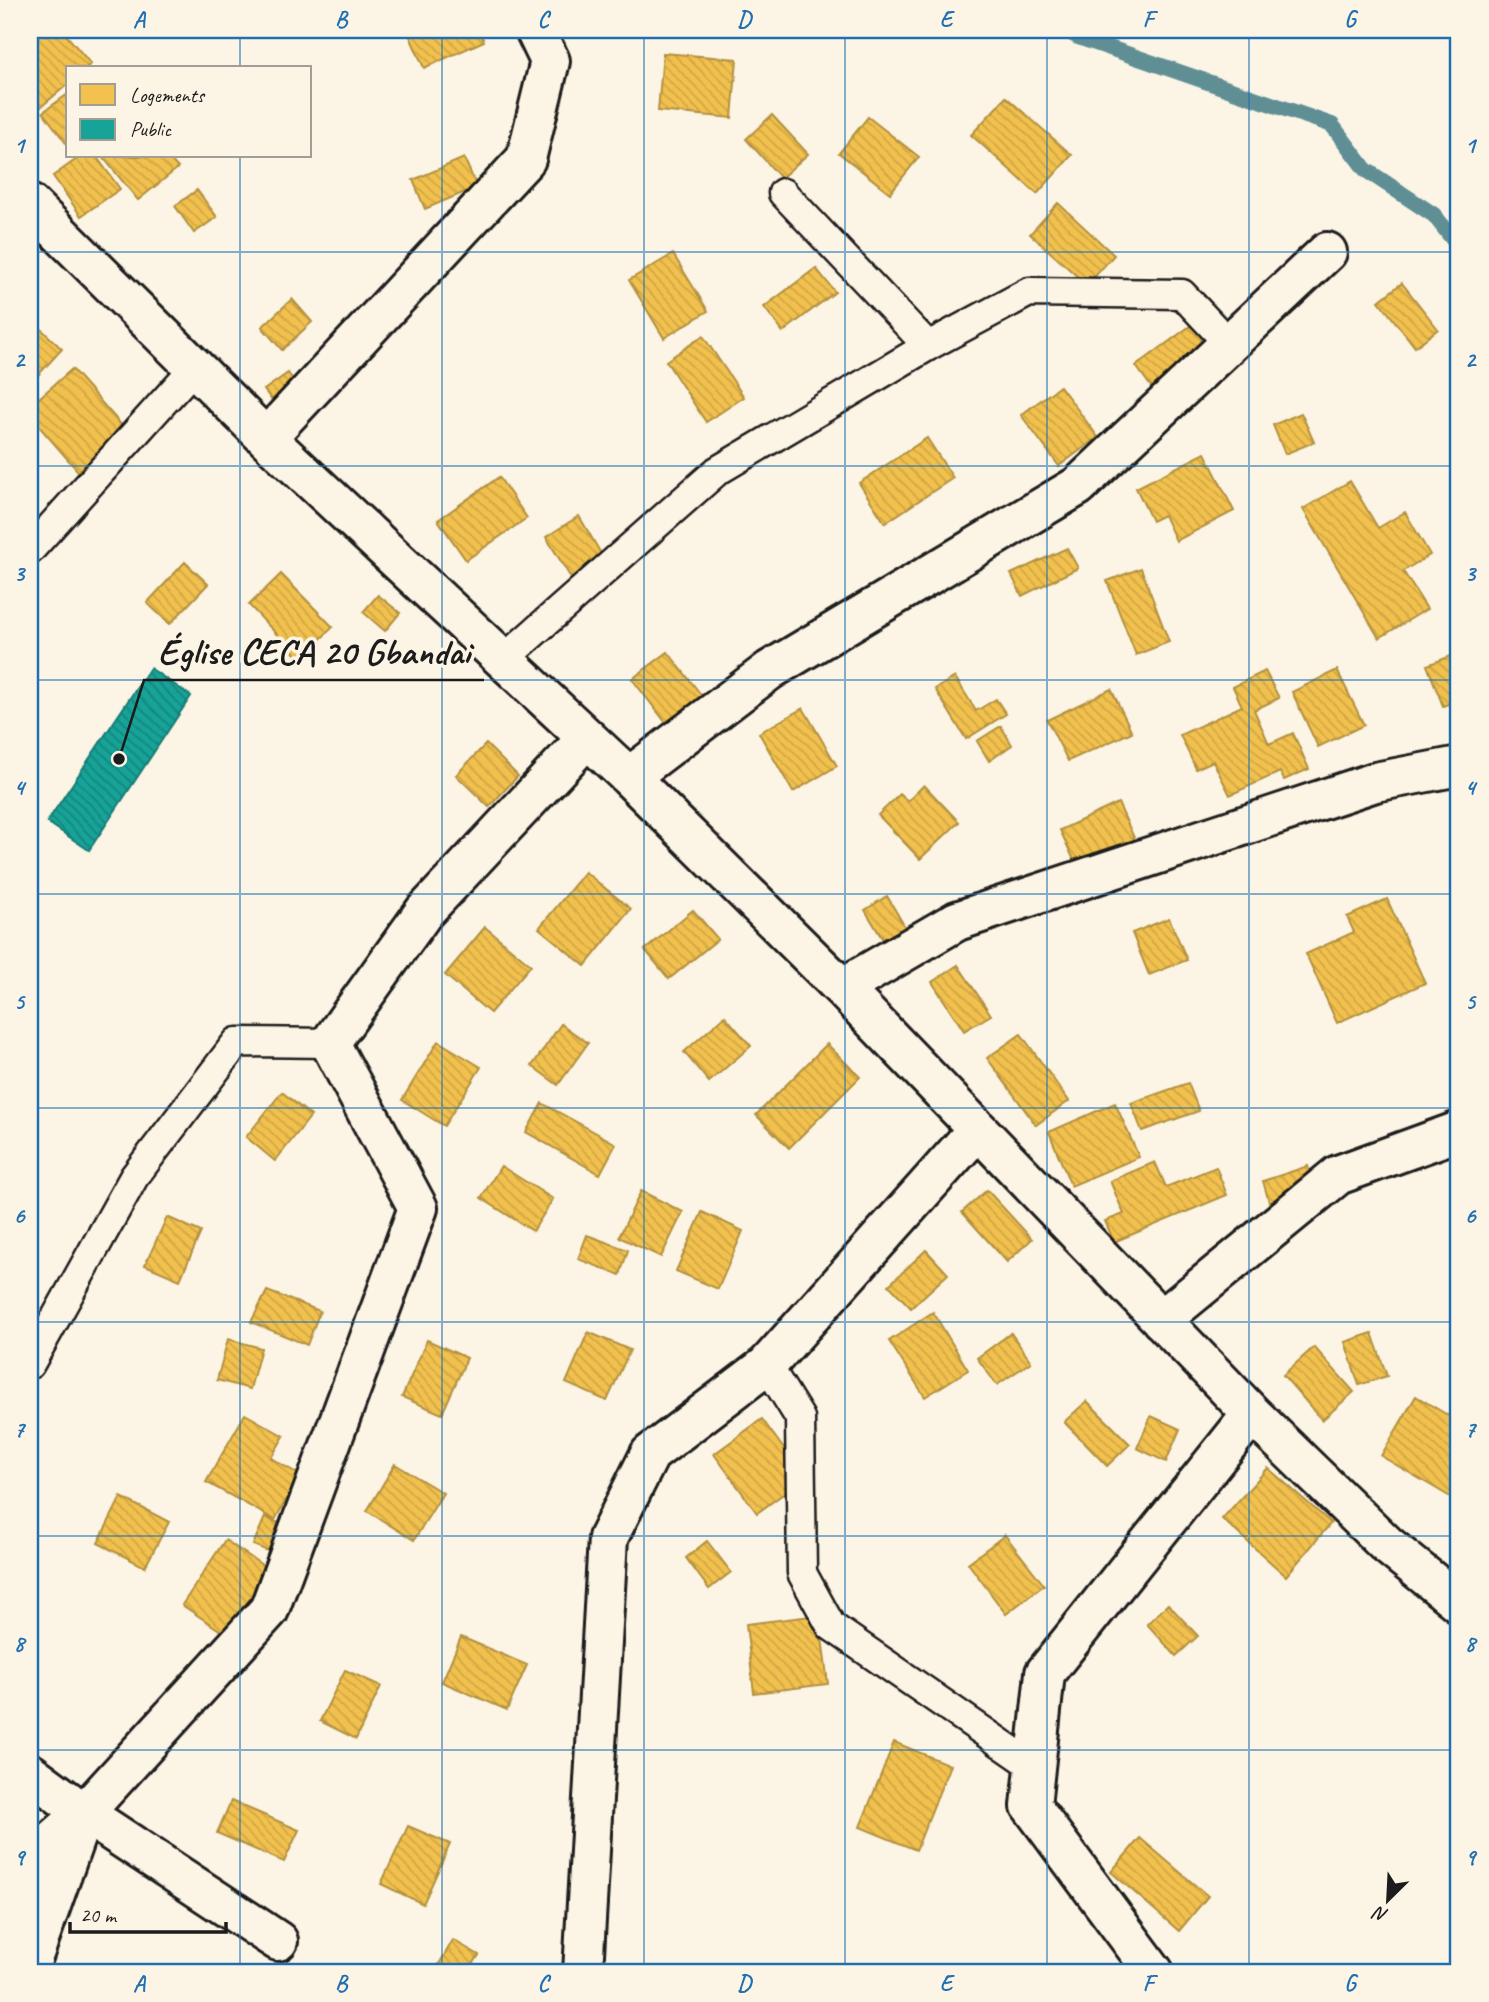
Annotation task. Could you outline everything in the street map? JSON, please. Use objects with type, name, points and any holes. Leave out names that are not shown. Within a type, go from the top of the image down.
[{"type":"street","points":[[266,438],[526,159],[550,61],[535,30]]},
{"type":"street","points":[[30,204],[266,438],[629,777],[842,988],[1252,1414],[1386,1544],[1459,1603]]},
{"type":"street","points":[[629,777],[770,670],[1078,486],[1327,252]]},
{"type":"street","points":[[30,1860],[84,1813],[269,1610],[418,1208],[330,1043],[424,912],[587,737]]},
{"type":"street","points":[[842,988],[957,921],[1375,782],[1459,766]]},
{"type":"street","points":[[583,1972],[608,1538],[650,1454],[767,1365],[977,1130]]},
{"type":"street","points":[[1161,1320],[1338,1175],[1459,1131]]},
{"type":"street","points":[[1154,1972],[1031,1806],[1045,1673],[1252,1414]]},
{"type":"street","points":[[30,1773],[84,1813],[278,1941]]},
{"type":"street","points":[[30,1965],[84,1813]]},
{"type":"lane","points":[[783,193],[928,346]]},
{"type":"lane","points":[[504,659],[717,471],[928,346],[1029,292],[1182,294],[1229,344]]},
{"type":"lane","points":[[30,550],[195,367]]},
{"type":"lane","points":[[30,1364],[134,1177],[237,1042],[330,1043]]},
{"type":"lane","points":[[767,1365],[800,1418],[802,1573],[831,1626],[1035,1767]]},
{"type":"building: Logements","points":[[37,30],[62,30],[91,64],[66,66],[66,86],[30,116],[30,36]]},
{"type":"building: Logements","points":[[407,30],[479,30],[484,41],[424,68]]},
{"type":"building: Logements","points":[[663,53],[737,59],[732,118],[658,111]]},
{"type":"building: Logements","points":[[66,95],[66,143],[43,112]]},
{"type":"building: Logements","points":[[1006,97],[1072,155],[1037,194],[971,135]]},
{"type":"building: Logements","points":[[772,115],[808,154],[781,178],[746,139]]},
{"type":"building: Logements","points":[[868,117],[919,157],[890,193],[839,153]]},
{"type":"building: Logements","points":[[78,158],[97,158],[120,189],[81,216],[53,176]]},
{"type":"building: Logements","points":[[104,158],[169,158],[178,168],[138,200]]},
{"type":"building: Logements","points":[[464,158],[477,187],[425,209],[413,180]]},
{"type":"building: Logements","points":[[197,190],[217,217],[194,233],[175,206]]},
{"type":"building: Logements","points":[[1058,203],[1114,255],[1087,285],[1030,234]]},
{"type":"building: Logements","points":[[673,254],[708,311],[664,338],[629,280]]},
{"type":"building: Logements","points":[[816,268],[835,292],[783,332],[764,307]]},
{"type":"building: Logements","points":[[1402,283],[1438,329],[1415,347],[1379,301]]},
{"type":"building: Logements","points":[[292,299],[312,322],[282,350],[262,327]]},
{"type":"building: Logements","points":[[1197,321],[1229,363],[1167,409],[1136,366]]},
{"type":"building: Logements","points":[[38,326],[62,349],[30,384],[30,335]]},
{"type":"building: Logements","points":[[703,336],[744,397],[706,422],[666,361]]},
{"type":"building: Logements","points":[[72,369],[132,437],[84,478],[30,416],[30,406]]},
{"type":"building: Logements","points":[[288,373],[315,409],[292,427],[264,390]]},
{"type":"building: Logements","points":[[1060,386],[1098,437],[1059,466],[1021,415]]},
{"type":"building: Logements","points":[[1301,413],[1314,442],[1285,454],[1273,425]]},
{"type":"building: Logements","points":[[927,438],[953,478],[885,523],[859,483]]},
{"type":"building: Logements","points":[[1205,453],[1234,511],[1176,541],[1164,515],[1152,521],[1136,488]]},
{"type":"building: Logements","points":[[499,477],[527,518],[466,560],[438,520]]},
{"type":"building: Logements","points":[[1350,481],[1378,528],[1405,512],[1430,555],[1403,571],[1427,609],[1379,638],[1303,509]]},
{"type":"building: Logements","points":[[579,516],[614,576],[582,596],[546,537]]},
{"type":"building: Logements","points":[[1067,548],[1078,568],[1022,596],[1011,574]]},
{"type":"building: Logements","points":[[185,562],[208,584],[170,624],[147,603]]},
{"type":"building: Logements","points":[[1141,568],[1169,642],[1136,655],[1107,581]]},
{"type":"building: Logements","points":[[281,574],[333,627],[300,659],[249,605]]},
{"type":"building: Logements","points":[[378,595],[400,613],[385,631],[363,612]]},
{"type":"building: Logements","points":[[668,652],[716,714],[680,741],[632,679]]},
{"type":"building: Logements","points":[[1459,653],[1459,700],[1443,706],[1427,665]]},
{"type":"building: Logements","points":[[1337,670],[1364,725],[1318,747],[1292,692]]},
{"type":"building: Logements","points":[[1265,671],[1279,698],[1254,710],[1269,744],[1293,733],[1309,769],[1284,780],[1280,772],[1230,795],[1213,761],[1196,769],[1180,735],[1242,706],[1233,687]]},
{"type":"building: Logements","points":[[955,677],[976,711],[996,699],[1006,714],[966,739],[935,689]]},
{"type":"building: Logements","points":[[1111,689],[1132,732],[1068,761],[1047,720]]},
{"type":"building: Logements","points":[[803,708],[837,766],[793,792],[759,733]]},
{"type":"building: Logements","points":[[1001,726],[1012,745],[989,761],[977,741]]},
{"type":"building: Logements","points":[[486,744],[518,776],[489,807],[456,775]]},
{"type":"building: Logements","points":[[924,785],[959,822],[920,859],[878,815],[900,794],[908,801]]},
{"type":"building: Logements","points":[[1118,803],[1136,842],[1078,869],[1060,830]]},
{"type":"building: Logements","points":[[585,872],[631,909],[585,966],[539,928]]},
{"type":"building: Logements","points":[[887,896],[920,953],[899,966],[865,910]]},
{"type":"building: Logements","points":[[1387,899],[1425,983],[1337,1023],[1306,954],[1354,932],[1347,917]]},
{"type":"building: Logements","points":[[693,910],[718,939],[669,979],[645,950]]},
{"type":"building: Logements","points":[[1169,918],[1187,960],[1149,975],[1132,933]]},
{"type":"building: Logements","points":[[485,927],[531,965],[490,1013],[445,975]]},
{"type":"building: Logements","points":[[958,965],[991,1015],[964,1031],[932,982]]},
{"type":"building: Logements","points":[[725,1016],[751,1046],[709,1082],[684,1052]]},
{"type":"building: Logements","points":[[561,1024],[588,1043],[558,1085],[532,1066]]},
{"type":"building: Logements","points":[[1021,1034],[1069,1101],[1036,1125],[987,1058]]},
{"type":"building: Logements","points":[[438,1041],[481,1067],[444,1126],[402,1100]]},
{"type":"building: Logements","points":[[827,1044],[860,1077],[789,1148],[756,1115]]},
{"type":"building: Logements","points":[[1188,1083],[1199,1111],[1142,1131],[1131,1103]]},
{"type":"building: Logements","points":[[282,1092],[311,1116],[275,1161],[246,1137]]},
{"type":"building: Logements","points":[[542,1103],[616,1144],[600,1174],[526,1132]]},
{"type":"building: Logements","points":[[1115,1103],[1139,1157],[1071,1186],[1049,1132]]},
{"type":"building: Logements","points":[[1155,1162],[1166,1187],[1216,1167],[1227,1195],[1114,1242],[1105,1221],[1124,1214],[1110,1181]]},
{"type":"building: Logements","points":[[501,1166],[553,1199],[533,1231],[481,1198]]},
{"type":"building: Logements","points":[[1308,1166],[1316,1194],[1271,1209],[1263,1181]]},
{"type":"building: Logements","points":[[987,1190],[1032,1239],[1007,1262],[962,1212]]},
{"type":"building: Logements","points":[[641,1191],[683,1212],[661,1257],[619,1237]]},
{"type":"building: Logements","points":[[702,1212],[743,1231],[718,1289],[676,1271]]},
{"type":"building: Logements","points":[[167,1217],[201,1232],[180,1280],[145,1265]]},
{"type":"building: Logements","points":[[587,1235],[628,1250],[620,1275],[578,1259]]},
{"type":"building: Logements","points":[[926,1250],[948,1274],[911,1308],[889,1285]]},
{"type":"building: Logements","points":[[267,1291],[320,1311],[307,1345],[251,1322]]},
{"type":"building: Logements","points":[[933,1312],[968,1370],[925,1397],[889,1341]]},
{"type":"building: Logements","points":[[588,1332],[630,1350],[607,1401],[566,1383]]},
{"type":"building: Logements","points":[[1011,1333],[1031,1362],[997,1385],[977,1358]]},
{"type":"building: Logements","points":[[1372,1333],[1387,1376],[1359,1385],[1345,1342]]},
{"type":"building: Logements","points":[[228,1339],[261,1348],[250,1389],[217,1380]]},
{"type":"building: Logements","points":[[427,1340],[467,1358],[442,1414],[402,1397]]},
{"type":"building: Logements","points":[[1314,1347],[1354,1392],[1322,1420],[1283,1375]]},
{"type":"building: Logements","points":[[1416,1396],[1459,1422],[1459,1502],[1381,1456]]},
{"type":"building: Logements","points":[[1087,1401],[1130,1444],[1107,1466],[1064,1422]]},
{"type":"building: Logements","points":[[245,1414],[284,1436],[271,1458],[300,1475],[275,1520],[206,1482]]},
{"type":"building: Logements","points":[[1151,1416],[1180,1429],[1166,1462],[1137,1448]]},
{"type":"building: Logements","points":[[762,1419],[805,1478],[757,1513],[714,1454]]},
{"type":"building: Logements","points":[[395,1464],[443,1493],[414,1540],[367,1511]]},
{"type":"building: Logements","points":[[1268,1468],[1331,1523],[1286,1576],[1222,1519]]},
{"type":"building: Logements","points":[[121,1497],[169,1522],[145,1567],[98,1543]]},
{"type":"building: Logements","points":[[265,1517],[297,1531],[285,1558],[253,1545]]},
{"type":"building: Logements","points":[[1005,1535],[1044,1585],[1006,1614],[968,1563]]},
{"type":"building: Logements","points":[[225,1540],[280,1577],[265,1601],[253,1594],[227,1635],[182,1605]]},
{"type":"building: Logements","points":[[707,1541],[731,1572],[709,1589],[686,1558]]},
{"type":"building: Logements","points":[[1168,1604],[1198,1636],[1176,1656],[1147,1624]]},
{"type":"building: Logements","points":[[819,1615],[828,1684],[754,1693],[746,1624]]},
{"type":"building: Logements","points":[[461,1637],[527,1665],[507,1710],[442,1682]]},
{"type":"building: Logements","points":[[345,1670],[381,1686],[356,1739],[320,1721]]},
{"type":"building: Logements","points":[[894,1742],[950,1765],[916,1850],[860,1827]]},
{"type":"building: Logements","points":[[231,1801],[299,1830],[284,1862],[217,1833]]},
{"type":"building: Logements","points":[[408,1826],[450,1844],[423,1904],[381,1884]]},
{"type":"building: Logements","points":[[1140,1838],[1208,1896],[1179,1931],[1111,1872]]},
{"type":"building: Logements","points":[[453,1940],[479,1955],[468,1972],[435,1971]]},
{"type":"building: Public","points":[[150,668],[191,696],[89,850],[47,822]]},
{"type":"waterway","points":[[1066,30],[1078,37],[1332,125],[1366,170],[1434,215],[1459,247]]},
{"type":"place","name":"Église CECA 20 Gbandai","points":[[119,759]]}]
